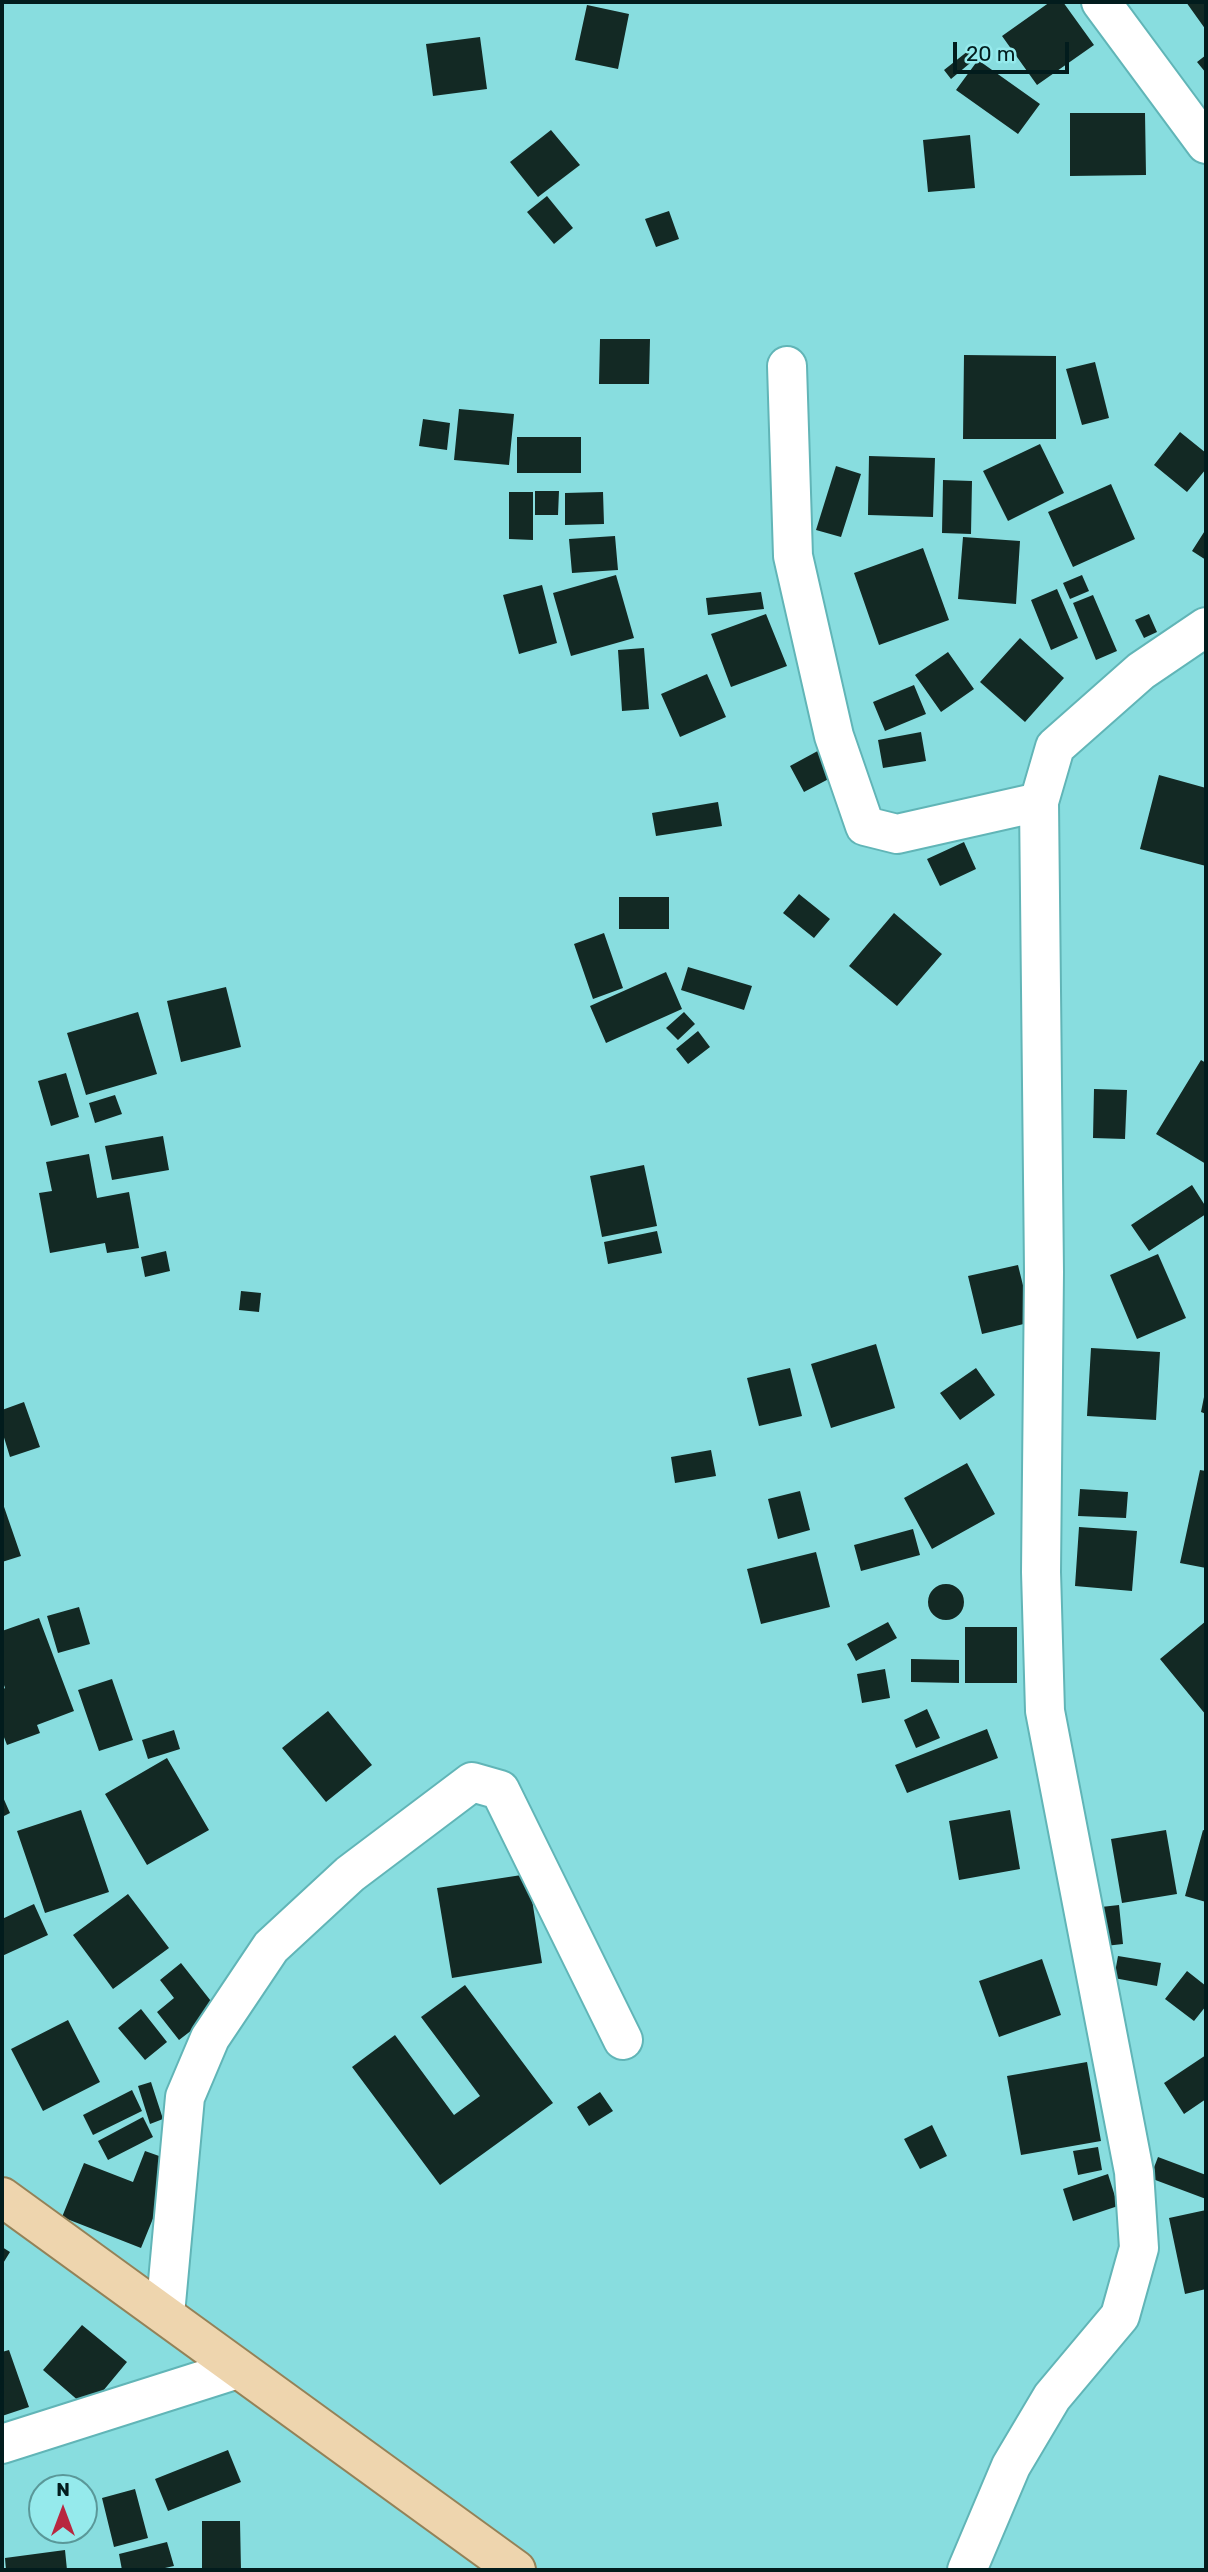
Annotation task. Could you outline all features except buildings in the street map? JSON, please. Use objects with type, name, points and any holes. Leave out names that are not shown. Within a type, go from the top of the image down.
[{"type":"main road","points":[[2,2197],[516,2570]]},
{"type":"street","points":[[1101,2],[1206,144]]},
{"type":"street","points":[[787,366],[793,556],[834,736],[865,826],[897,835],[1039,802]]},
{"type":"street","points":[[967,2570],[1011,2466],[1052,2397],[1119,2316],[1139,2248],[1134,2172],[1045,1711],[1041,1572],[1044,1272],[1039,802],[1055,747],[1141,671],[1206,627]]},
{"type":"street","points":[[165,2314],[185,2097],[211,2038],[271,1947],[350,1874],[472,1782],[500,1790],[623,2040]]},
{"type":"street","points":[[2,2444],[238,2369]]}]
